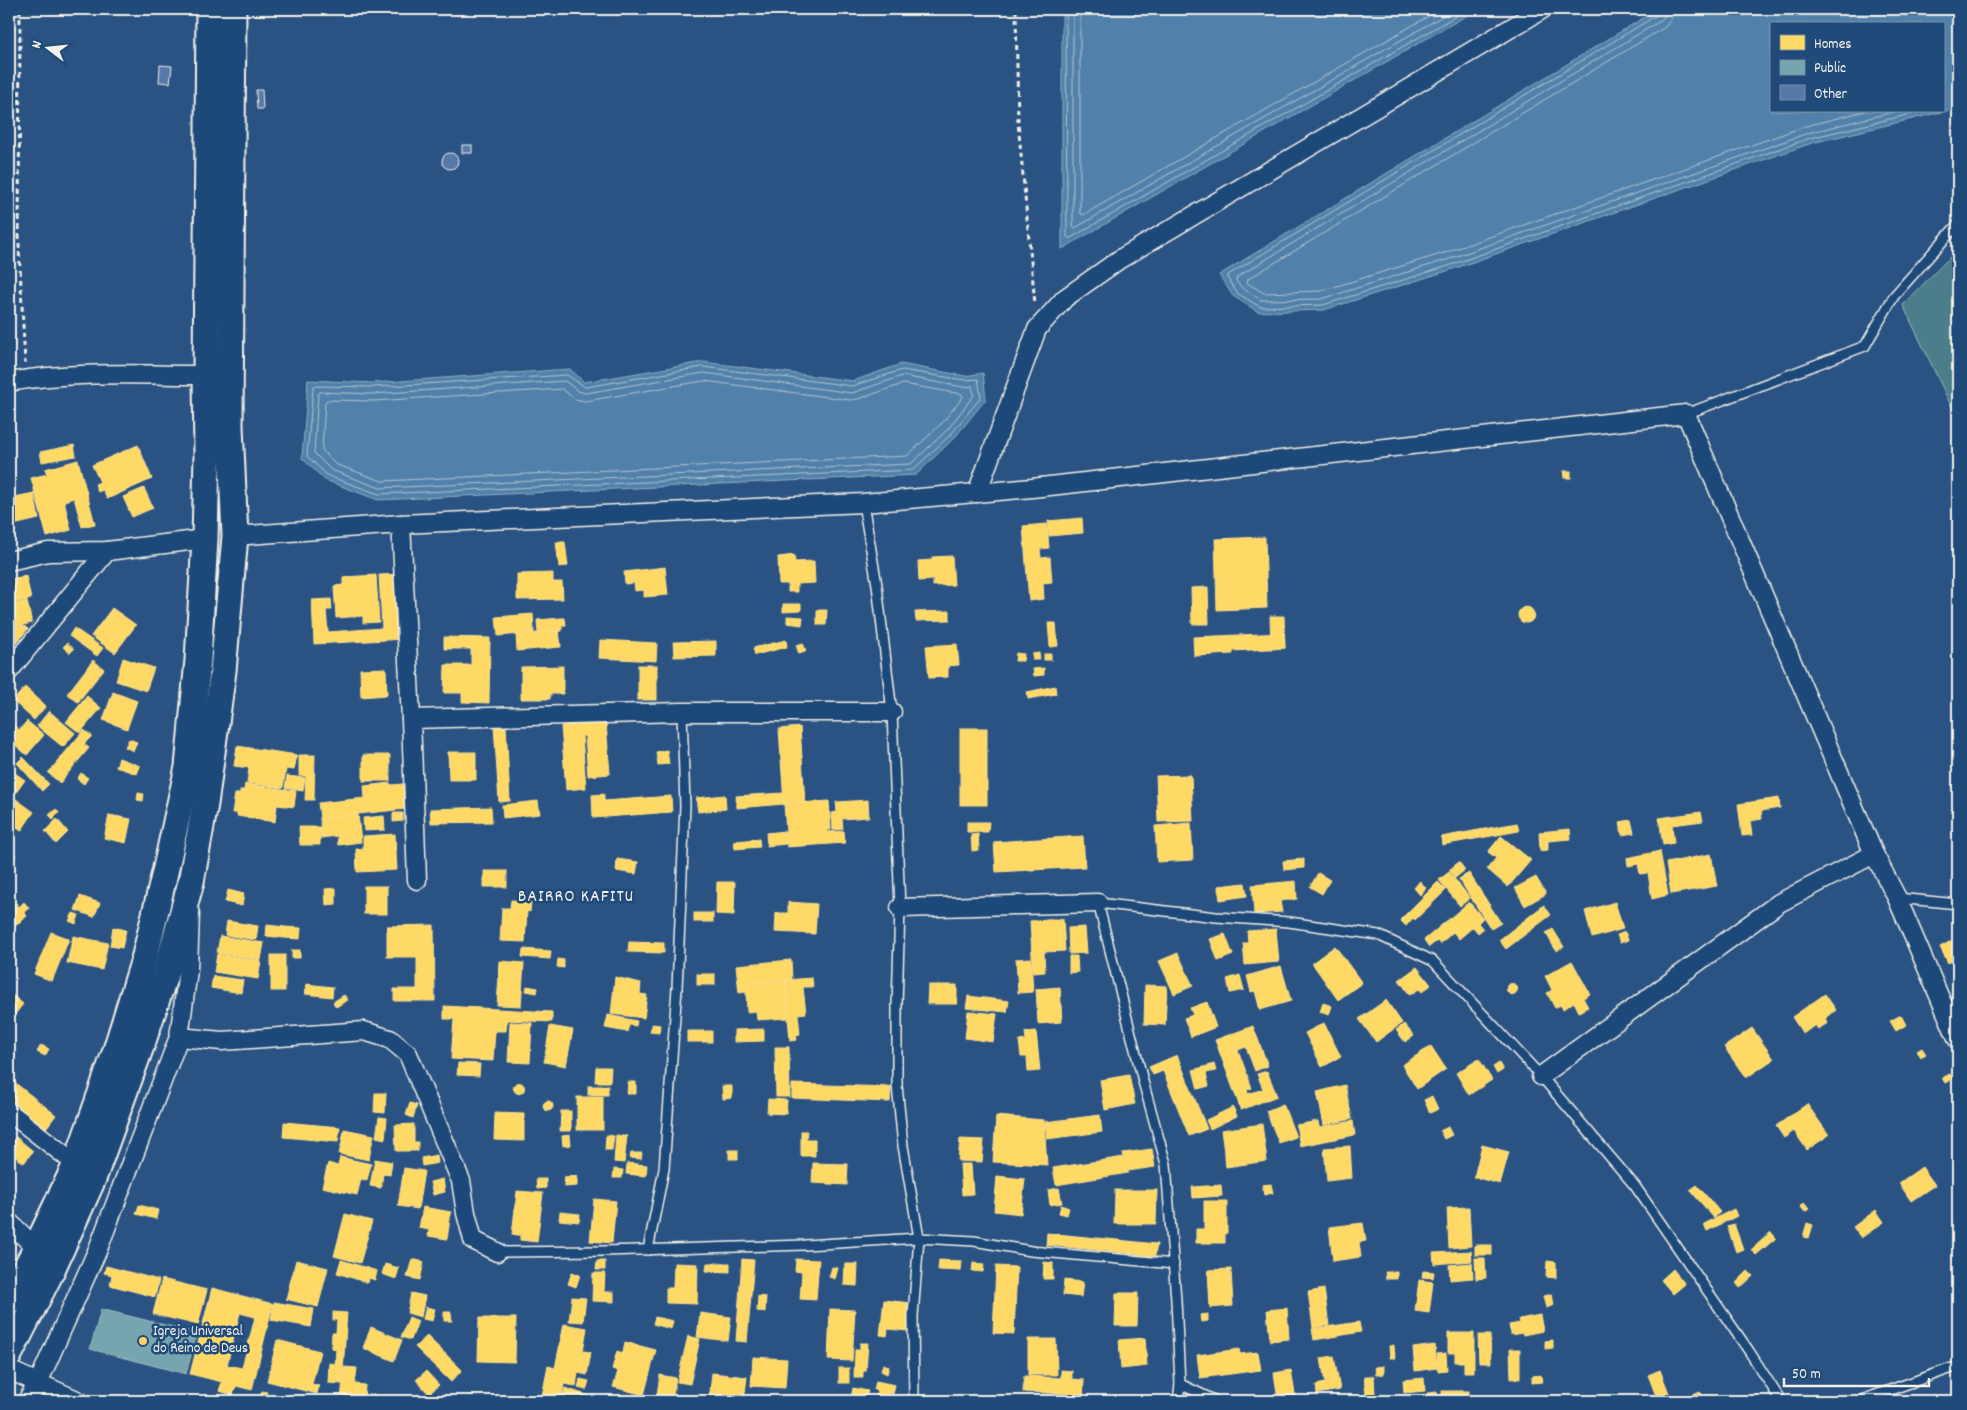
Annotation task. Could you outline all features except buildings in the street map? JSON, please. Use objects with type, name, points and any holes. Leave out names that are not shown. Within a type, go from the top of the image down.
[{"type":"main road","points":[[9,1300],[76,1164],[115,1053],[145,956],[188,767],[198,660],[205,539],[209,9]]},
{"type":"main road","points":[[9,1355],[50,1274],[93,1180],[167,969],[191,882],[205,804],[223,670],[235,536],[230,426],[233,9]]},
{"type":"street","points":[[977,493],[1037,329],[1065,298],[1120,260],[1543,9]]},
{"type":"street","points":[[17,380],[94,376],[206,375]]},
{"type":"street","points":[[235,536],[401,524],[863,503],[1032,488],[1686,414],[1874,854],[1897,898],[1958,1040]]},
{"type":"street","points":[[401,524],[417,880]]},
{"type":"street","points":[[9,561],[48,552],[107,551],[205,539]]},
{"type":"street","points":[[9,671],[107,551]]},
{"type":"street","points":[[411,719],[682,712],[892,712]]},
{"type":"street","points":[[1541,1076],[1779,903],[1874,854]]},
{"type":"street","points":[[27,1401],[38,1383],[98,1248],[179,1037],[188,970],[191,882]]},
{"type":"street","points":[[900,908],[1098,903]]},
{"type":"street","points":[[179,1037],[222,1041],[364,1031],[390,1039],[408,1054],[461,1181],[473,1240],[497,1252]]},
{"type":"street","points":[[9,1112],[76,1164]]},
{"type":"street","points":[[9,1222],[36,1248]]},
{"type":"street","points":[[9,1370],[79,1401]]},
{"type":"lane","points":[[1686,414],[1865,346],[1894,296],[1958,224]]},
{"type":"lane","points":[[863,503],[877,585],[892,712],[900,908],[897,1085],[903,1146],[918,1238],[914,1316],[914,1401]]},
{"type":"lane","points":[[648,1250],[664,1169],[677,988],[685,806],[682,712]]},
{"type":"lane","points":[[1897,898],[1958,904]]},
{"type":"lane","points":[[1178,1401],[1180,1384],[1174,1264],[1166,1164],[1098,903],[1216,917],[1289,922],[1378,935],[1433,961],[1541,1076],[1635,1186],[1749,1350],[1781,1401]]},
{"type":"lane","points":[[497,1252],[805,1245],[918,1238],[974,1241],[1031,1251],[1174,1264]]},
{"type":"lane","points":[[1859,1401],[1952,1368],[1958,1368]]},
{"type":"lane","points":[[1180,1384],[1216,1401]]},
{"type":"path","points":[[17,380],[20,9]]},
{"type":"path","points":[[1016,9],[1018,122],[1037,329]]},
{"type":"green space","points":[[1958,249],[1958,420],[1903,305]]},
{"type":"water","points":[[1062,9],[1478,9],[1062,249]]},
{"type":"water","points":[[1658,9],[1958,9],[1958,108],[1944,111],[1944,22],[1770,22],[1770,112],[1941,112],[1812,143],[1450,270],[1324,310],[1258,312],[1233,296],[1219,275]]},
{"type":"water","points":[[703,362],[853,381],[901,364],[965,376],[983,373],[986,399],[956,436],[916,475],[378,500],[325,480],[302,458],[308,380],[373,383],[570,369],[584,382]]},
{"type":"place","name":"Igreja Universal do Reino de Deus","points":[[143,1341]]},
{"type":"district","name":"BAIRRO KAFITU","points":[[576,897]]}]
